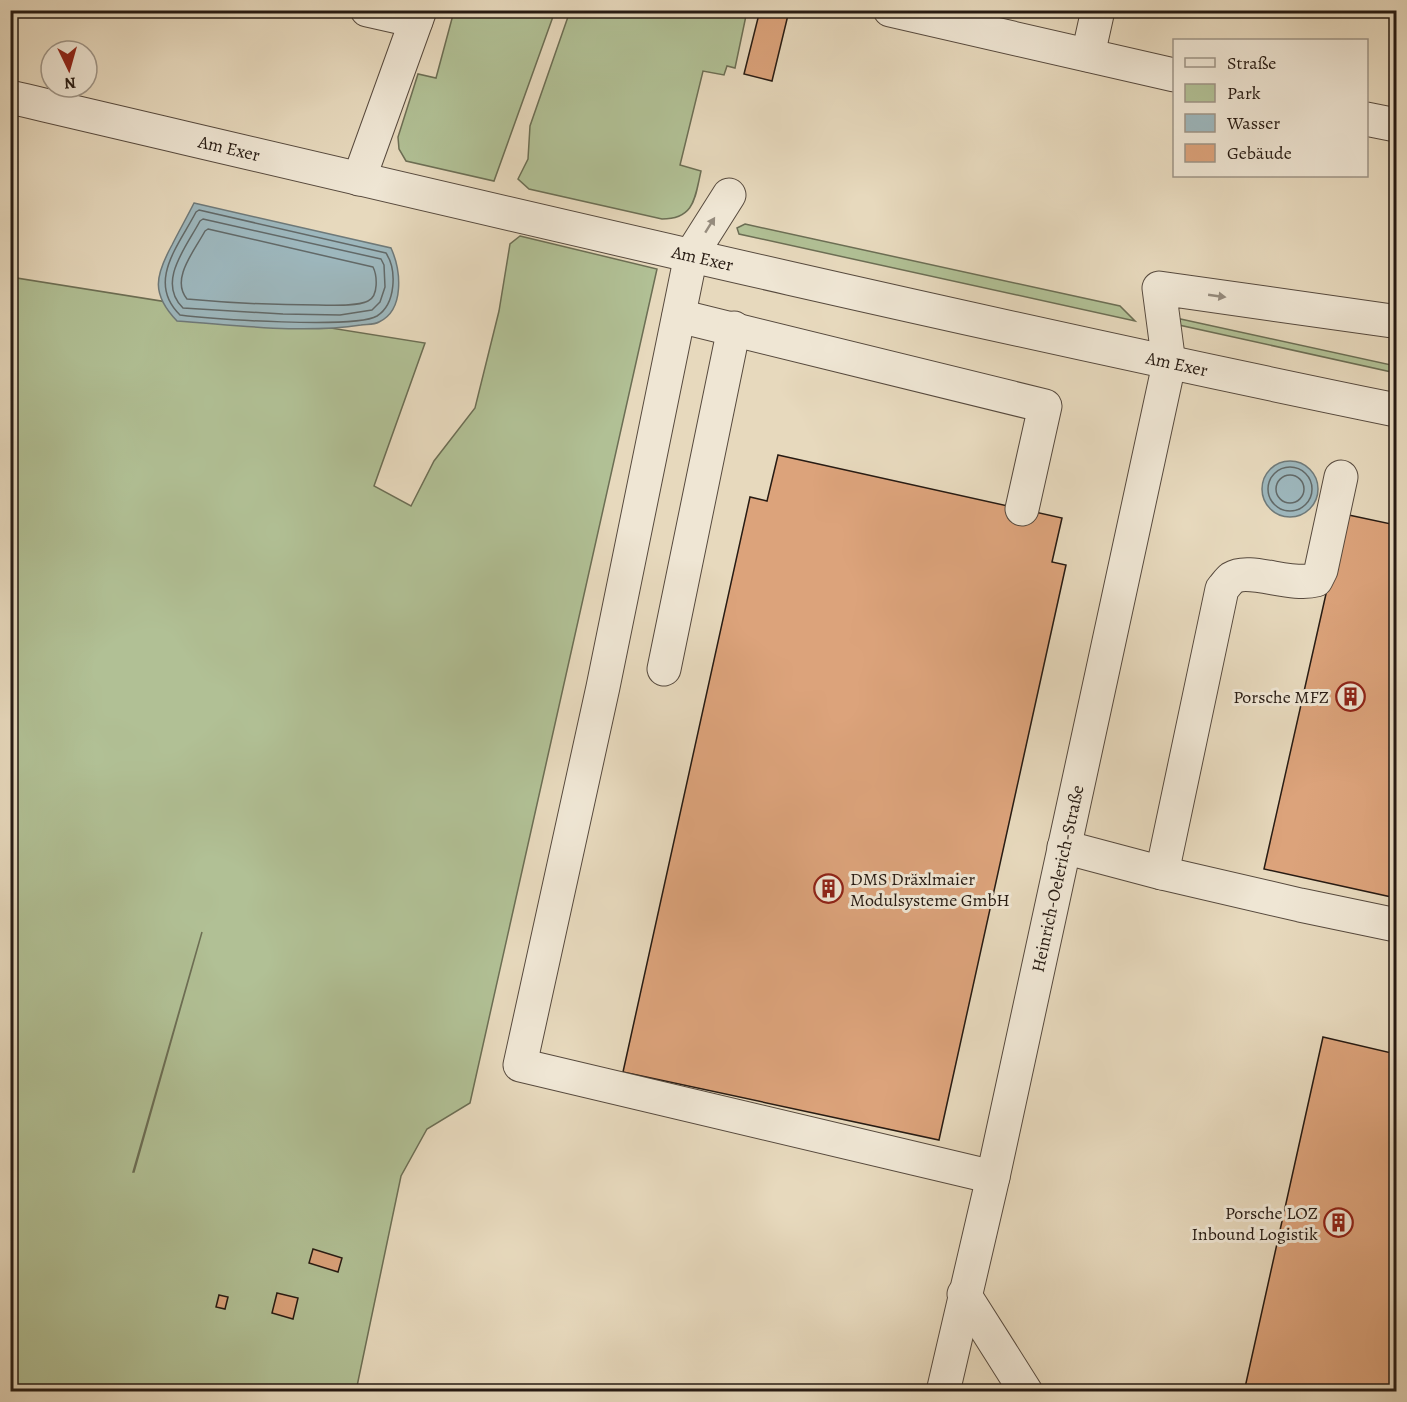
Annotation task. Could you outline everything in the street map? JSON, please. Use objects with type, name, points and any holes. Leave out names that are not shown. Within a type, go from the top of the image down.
[{"type":"street","points":[[359,179],[418,16],[367,10]]},
{"type":"street","points":[[890,10],[1173,75]]},
{"type":"street","points":[[1088,56],[1098,10]]},
{"type":"street","name":"Am Exer","points":[[10,98],[1169,364],[1396,410]]},
{"type":"street","points":[[1368,119],[1396,126]]},
{"type":"street","points":[[729,195],[691,255],[600,698],[520,1065],[993,1177]]},
{"type":"street","name":"Heinrich-Oelerich-Straße","points":[[943,1392],[993,1177],[1169,364],[1159,288],[1392,321]]},
{"type":"street","points":[[679,316],[1045,406],[1022,509]]},
{"type":"street","points":[[664,669],[734,328]]},
{"type":"street","points":[[1162,873],[1222,589],[1233,578],[1248,574],[1290,582],[1316,580],[1322,570],[1341,477]]},
{"type":"street","points":[[1064,847],[1162,873],[1396,925]]},
{"type":"street","points":[[964,1294],[1026,1392]]},
{"type":"green space","points":[[454,11],[555,11],[494,181],[406,161],[399,149],[398,137],[418,74],[436,78]]},
{"type":"green space","points":[[570,11],[747,11],[735,68],[727,66],[724,75],[703,71],[680,165],[701,171],[692,205],[681,215],[662,219],[529,189],[518,179],[528,159],[530,126]]},
{"type":"green space","points":[[745,224],[1120,306],[1135,321],[739,234],[737,228]]},
{"type":"green space","points":[[520,236],[657,269],[470,1103],[427,1129],[401,1176],[356,1391],[11,1391],[10,277],[425,343],[374,486],[411,506],[434,461],[475,408],[499,311],[510,244]],"holes":[[[202,932],[134,1172],[133,1172]]]},
{"type":"green space","points":[[1176,318],[1396,366],[1396,373],[1179,325]]},
{"type":"water","points":[[194,203],[391,248],[398,278],[397,299],[393,308],[377,323],[338,328],[269,328],[177,321],[163,302],[158,284],[159,276],[166,256]]},
{"type":"water","points":[[1290,461],[1301,463],[1310,469],[1316,478],[1318,489],[1316,500],[1310,509],[1301,515],[1290,517],[1279,515],[1270,509],[1264,500],[1262,489],[1264,478],[1270,469],[1279,463]]},
{"type":"building","points":[[760,10],[788,15],[772,81],[744,74]]},
{"type":"building","name":"DMS Dräxlmaier Modulsysteme GmbH","points":[[778,455],[1062,518],[1052,562],[1066,565],[939,1140],[623,1072],[750,497],[767,501]]},
{"type":"building","name":"Porsche MFZ","points":[[1344,514],[1396,525],[1396,898],[1264,869]]},
{"type":"building","name":"Porsche LOZ Inbound Logistik","points":[[1323,1037],[1396,1054],[1396,1392],[1244,1392]]},
{"type":"building","points":[[313,1249],[342,1258],[338,1272],[309,1263]]},
{"type":"building","points":[[277,1293],[298,1298],[293,1319],[272,1313]]},
{"type":"building","points":[[219,1295],[228,1297],[225,1309],[216,1307]]},
{"type":"place","name":"Porsche MFZ","points":[[1350,697]]},
{"type":"place","name":"DMS Dräxlmaier Modulsysteme GmbH","points":[[829,889]]},
{"type":"place","name":"Porsche LOZ Inbound Logistik","points":[[1339,1223]]}]
